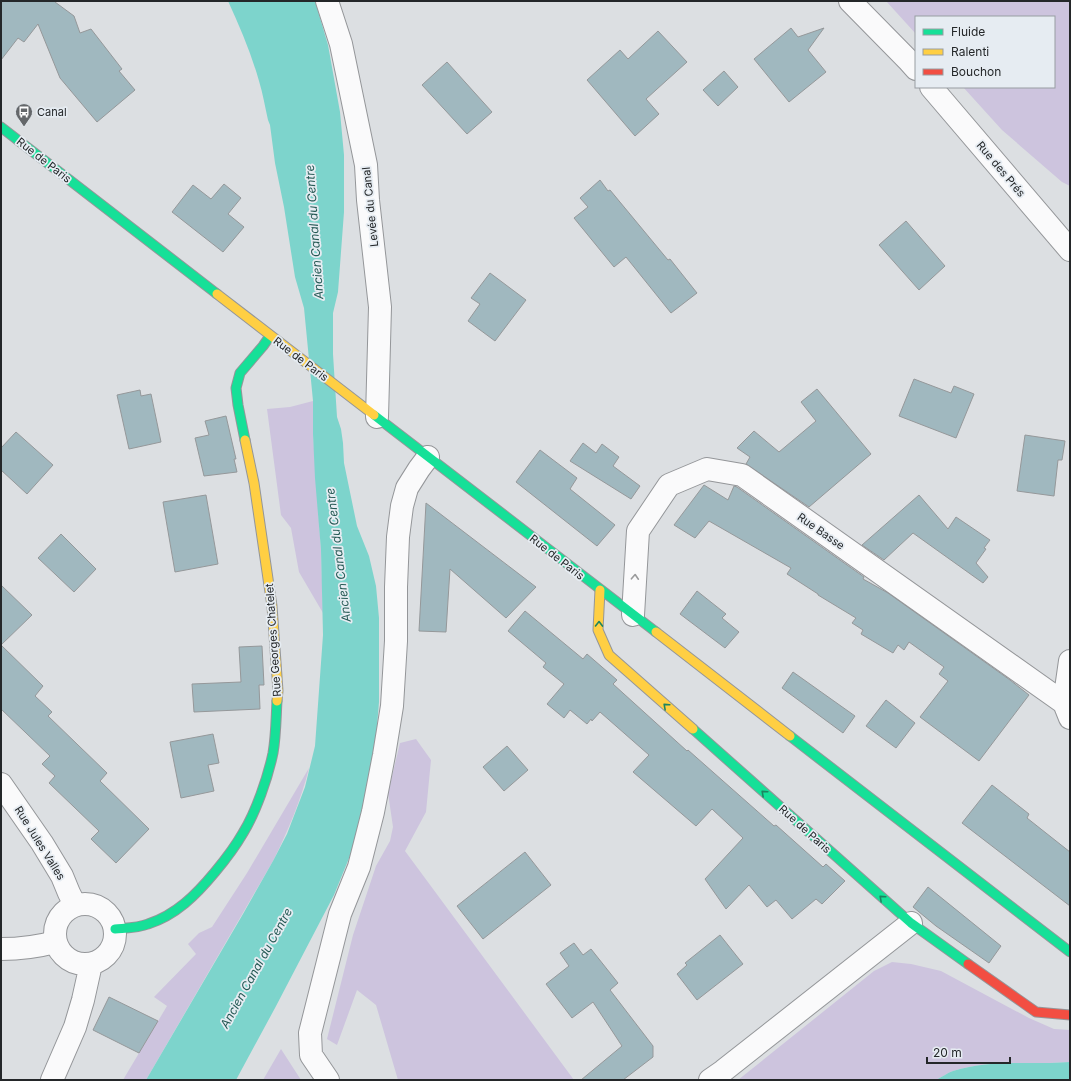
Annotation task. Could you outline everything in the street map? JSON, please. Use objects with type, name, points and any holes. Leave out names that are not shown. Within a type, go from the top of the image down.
[{"type":"main road","name":"Rue de Paris","points":[[1,127],[1070,952]]},
{"type":"main road","name":"Rue Georges Chatelet","points":[[115,928],[141,926],[162,919],[176,912],[207,882],[231,852],[244,832],[264,785],[273,753],[278,691],[272,606],[254,483],[236,388],[240,373],[263,346],[274,338]]},
{"type":"main road","name":"Rue de Paris","points":[[600,590],[598,630],[609,655],[911,923],[1036,1012],[1070,1015]]},
{"type":"street","name":"Levée du Canal","points":[[327,1],[341,44],[366,165],[368,200],[380,307],[377,417]]},
{"type":"street","points":[[850,1],[915,68]]},
{"type":"street","name":"Rue des Prés","points":[[932,88],[1070,250]]},
{"type":"street","points":[[328,1080],[311,1055],[310,1032],[340,914],[359,867],[373,812],[392,706],[396,641],[398,537],[402,506],[407,488],[418,469],[428,457]]},
{"type":"street","name":"Rue Basse","points":[[633,615],[638,531],[669,485],[707,469],[742,475],[1067,710]]},
{"type":"street","points":[[1067,710],[1070,661]]},
{"type":"street","name":"Rue Jules Valles","points":[[1,784],[50,856],[62,876],[75,905]]},
{"type":"street","points":[[86,904],[96,906],[104,911],[111,919],[115,928],[115,938],[112,947],[100,960],[91,964],[73,962],[65,957],[55,942],[54,933],[60,916],[67,909],[75,905],[86,904]]},
{"type":"street","points":[[710,1080],[911,923]]},
{"type":"street","points":[[1,949],[41,946],[55,942]]},
{"type":"street","points":[[52,1080],[75,1027],[91,964]]},
{"type":"shaded area","points":[[886,1],[1070,1],[1070,186],[1062,182],[1002,130],[964,88],[1055,88],[1055,16],[915,16],[915,33]]},
{"type":"shaded area","points":[[313,401],[313,434],[321,550],[323,613],[299,572],[291,528],[281,515],[267,409],[290,407]]},
{"type":"shaded area","points":[[416,739],[431,760],[426,812],[405,851],[574,1080],[398,1080],[376,1005],[357,990],[337,1045],[327,1039],[353,935],[376,866],[390,841],[393,827],[388,793],[400,743]]},
{"type":"shaded area","points":[[309,768],[294,815],[273,861],[146,1080],[123,1080],[167,1006],[154,997],[196,954],[188,944],[199,933],[212,927],[247,873]]},
{"type":"shaded area","points":[[892,962],[911,964],[941,971],[1029,1018],[1054,1029],[1070,1030],[1070,1062],[1011,1063],[967,1067],[953,1071],[936,1080],[738,1080],[874,971]]},
{"type":"shaded area","points":[[281,1049],[301,1080],[263,1080]]},
{"type":"water","name":"Ancien Canal du Centre","points":[[228,1],[315,1],[328,45],[340,112],[344,155],[344,212],[338,292],[333,313],[333,354],[337,417],[341,429],[344,463],[357,526],[369,556],[376,586],[379,618],[379,702],[374,754],[356,841],[334,895],[236,1080],[146,1080],[243,914],[287,834],[305,787],[315,746],[323,635],[321,550],[315,478],[313,401],[304,308],[295,277],[284,207],[275,163],[270,125],[262,91],[249,50]]},
{"type":"water","points":[[1070,1062],[1070,1080],[936,1080],[953,1071],[967,1067],[1011,1063]]},
{"type":"building","points":[[1,1],[56,1],[55,2],[74,16],[80,33],[91,29],[122,69],[119,71],[135,90],[97,122],[60,78],[38,24],[24,42],[18,38],[1,60]]},
{"type":"building","points":[[791,28],[798,37],[824,28],[808,50],[826,72],[789,102],[754,59]]},
{"type":"building","points":[[658,31],[687,62],[646,99],[659,114],[635,136],[587,80],[620,50],[628,59]]},
{"type":"building","points":[[447,62],[492,112],[467,134],[422,85]]},
{"type":"building","points":[[724,71],[738,87],[718,106],[703,90]]},
{"type":"building","points":[[600,180],[668,260],[670,259],[697,293],[671,313],[626,257],[614,267],[574,218],[588,207],[580,198]]},
{"type":"building","points":[[224,184],[241,198],[228,214],[244,227],[223,252],[172,212],[193,185],[211,199]]},
{"type":"building","points":[[906,221],[945,266],[919,290],[879,245]]},
{"type":"building","points":[[490,273],[526,300],[495,341],[468,321],[480,304],[471,298]]},
{"type":"building","points":[[914,379],[951,393],[954,386],[974,394],[956,438],[899,416]]},
{"type":"building","points":[[817,389],[871,454],[809,507],[746,464],[750,457],[737,448],[754,431],[779,452],[816,421],[801,402]]},
{"type":"building","points":[[140,390],[141,396],[151,394],[161,442],[129,449],[117,395]]},
{"type":"building","points":[[226,416],[236,459],[234,459],[237,472],[204,476],[195,438],[209,435],[205,421]]},
{"type":"building","points":[[16,432],[53,465],[27,494],[1,470],[1,448]]},
{"type":"building","points":[[1025,435],[1065,441],[1062,460],[1058,460],[1054,496],[1017,491]]},
{"type":"building","points":[[583,443],[596,453],[602,444],[619,457],[613,466],[640,486],[631,499],[570,461]]},
{"type":"building","points":[[540,450],[577,478],[570,489],[615,525],[597,546],[516,482]]},
{"type":"building","points":[[704,485],[728,500],[734,486],[737,487],[864,577],[863,579],[888,593],[1029,695],[979,761],[920,717],[948,681],[939,674],[944,667],[909,642],[904,650],[898,645],[893,653],[861,634],[863,630],[852,623],[856,618],[787,574],[791,568],[709,521],[695,538],[674,525]]},
{"type":"building","points":[[206,495],[218,564],[175,572],[163,502]]},
{"type":"building","points":[[919,495],[948,529],[956,517],[990,540],[984,548],[986,549],[976,563],[988,577],[983,583],[913,533],[884,560],[862,545]]},
{"type":"building","points":[[426,503],[536,587],[506,618],[450,569],[446,632],[419,631]]},
{"type":"building","points":[[61,534],[96,569],[74,592],[38,558]]},
{"type":"building","points":[[1,585],[32,615],[1,645]]},
{"type":"building","points":[[697,591],[726,614],[722,618],[739,632],[725,648],[680,614]]},
{"type":"building","points":[[525,611],[583,659],[587,654],[617,680],[613,684],[687,751],[688,750],[774,826],[776,825],[823,867],[826,864],[845,881],[822,904],[816,899],[792,919],[776,900],[767,907],[749,885],[726,909],[705,879],[743,838],[712,809],[696,826],[633,772],[649,755],[600,712],[587,724],[570,710],[564,718],[547,704],[564,684],[543,667],[546,663],[508,631]]},
{"type":"building","points":[[1,645],[43,686],[35,696],[52,712],[48,716],[107,773],[100,781],[149,829],[116,863],[91,839],[99,831],[49,783],[55,776],[42,764],[50,756],[1,709]]},
{"type":"building","points":[[262,646],[264,685],[259,685],[260,709],[194,712],[192,684],[241,682],[239,647]]},
{"type":"building","points":[[793,672],[855,716],[843,733],[782,688]]},
{"type":"building","points":[[886,700],[915,723],[896,748],[866,726]]},
{"type":"building","points":[[213,734],[219,763],[208,765],[214,791],[181,798],[170,742]]},
{"type":"building","points":[[507,746],[528,770],[504,791],[483,767]]},
{"type":"building","points":[[992,785],[1029,814],[1027,818],[1070,852],[1070,906],[962,823]]},
{"type":"building","points":[[525,852],[551,885],[483,939],[457,906]]},
{"type":"building","points":[[928,887],[1001,946],[989,963],[936,926],[913,907]]},
{"type":"building","points":[[720,935],[743,964],[697,1000],[677,974],[687,965],[685,963]]},
{"type":"building","points":[[574,943],[583,955],[591,949],[618,983],[610,990],[653,1046],[653,1057],[623,1080],[581,1080],[622,1046],[593,1002],[572,1018],[546,984],[569,966],[560,953]]},
{"type":"building","points":[[109,997],[158,1021],[139,1053],[93,1030]]},
{"type":"traffic: fast","points":[[1,127],[217,294]]},
{"type":"traffic: fast","points":[[245,440],[236,388],[240,373],[270,336]]},
{"type":"traffic: fast","points":[[374,415],[656,632]]},
{"type":"traffic: fast","points":[[115,929],[132,928],[144,925],[158,920],[176,910],[200,889],[233,848],[248,825],[268,773],[274,747],[277,701]]},
{"type":"traffic: fast","points":[[693,729],[911,923],[968,964]]},
{"type":"traffic: fast","points":[[790,736],[1070,952]]},
{"type":"traffic: slow","points":[[217,294],[374,415]]},
{"type":"traffic: slow","points":[[245,440],[254,483],[272,606],[278,691],[277,701]]},
{"type":"traffic: slow","points":[[600,590],[598,630],[609,655],[693,729]]},
{"type":"traffic: slow","points":[[656,632],[790,736]]},
{"type":"traffic: jam","points":[[968,964],[1036,1012],[1070,1015]]},
{"type":"place","name":"Canal","points":[[24,127]]}]
